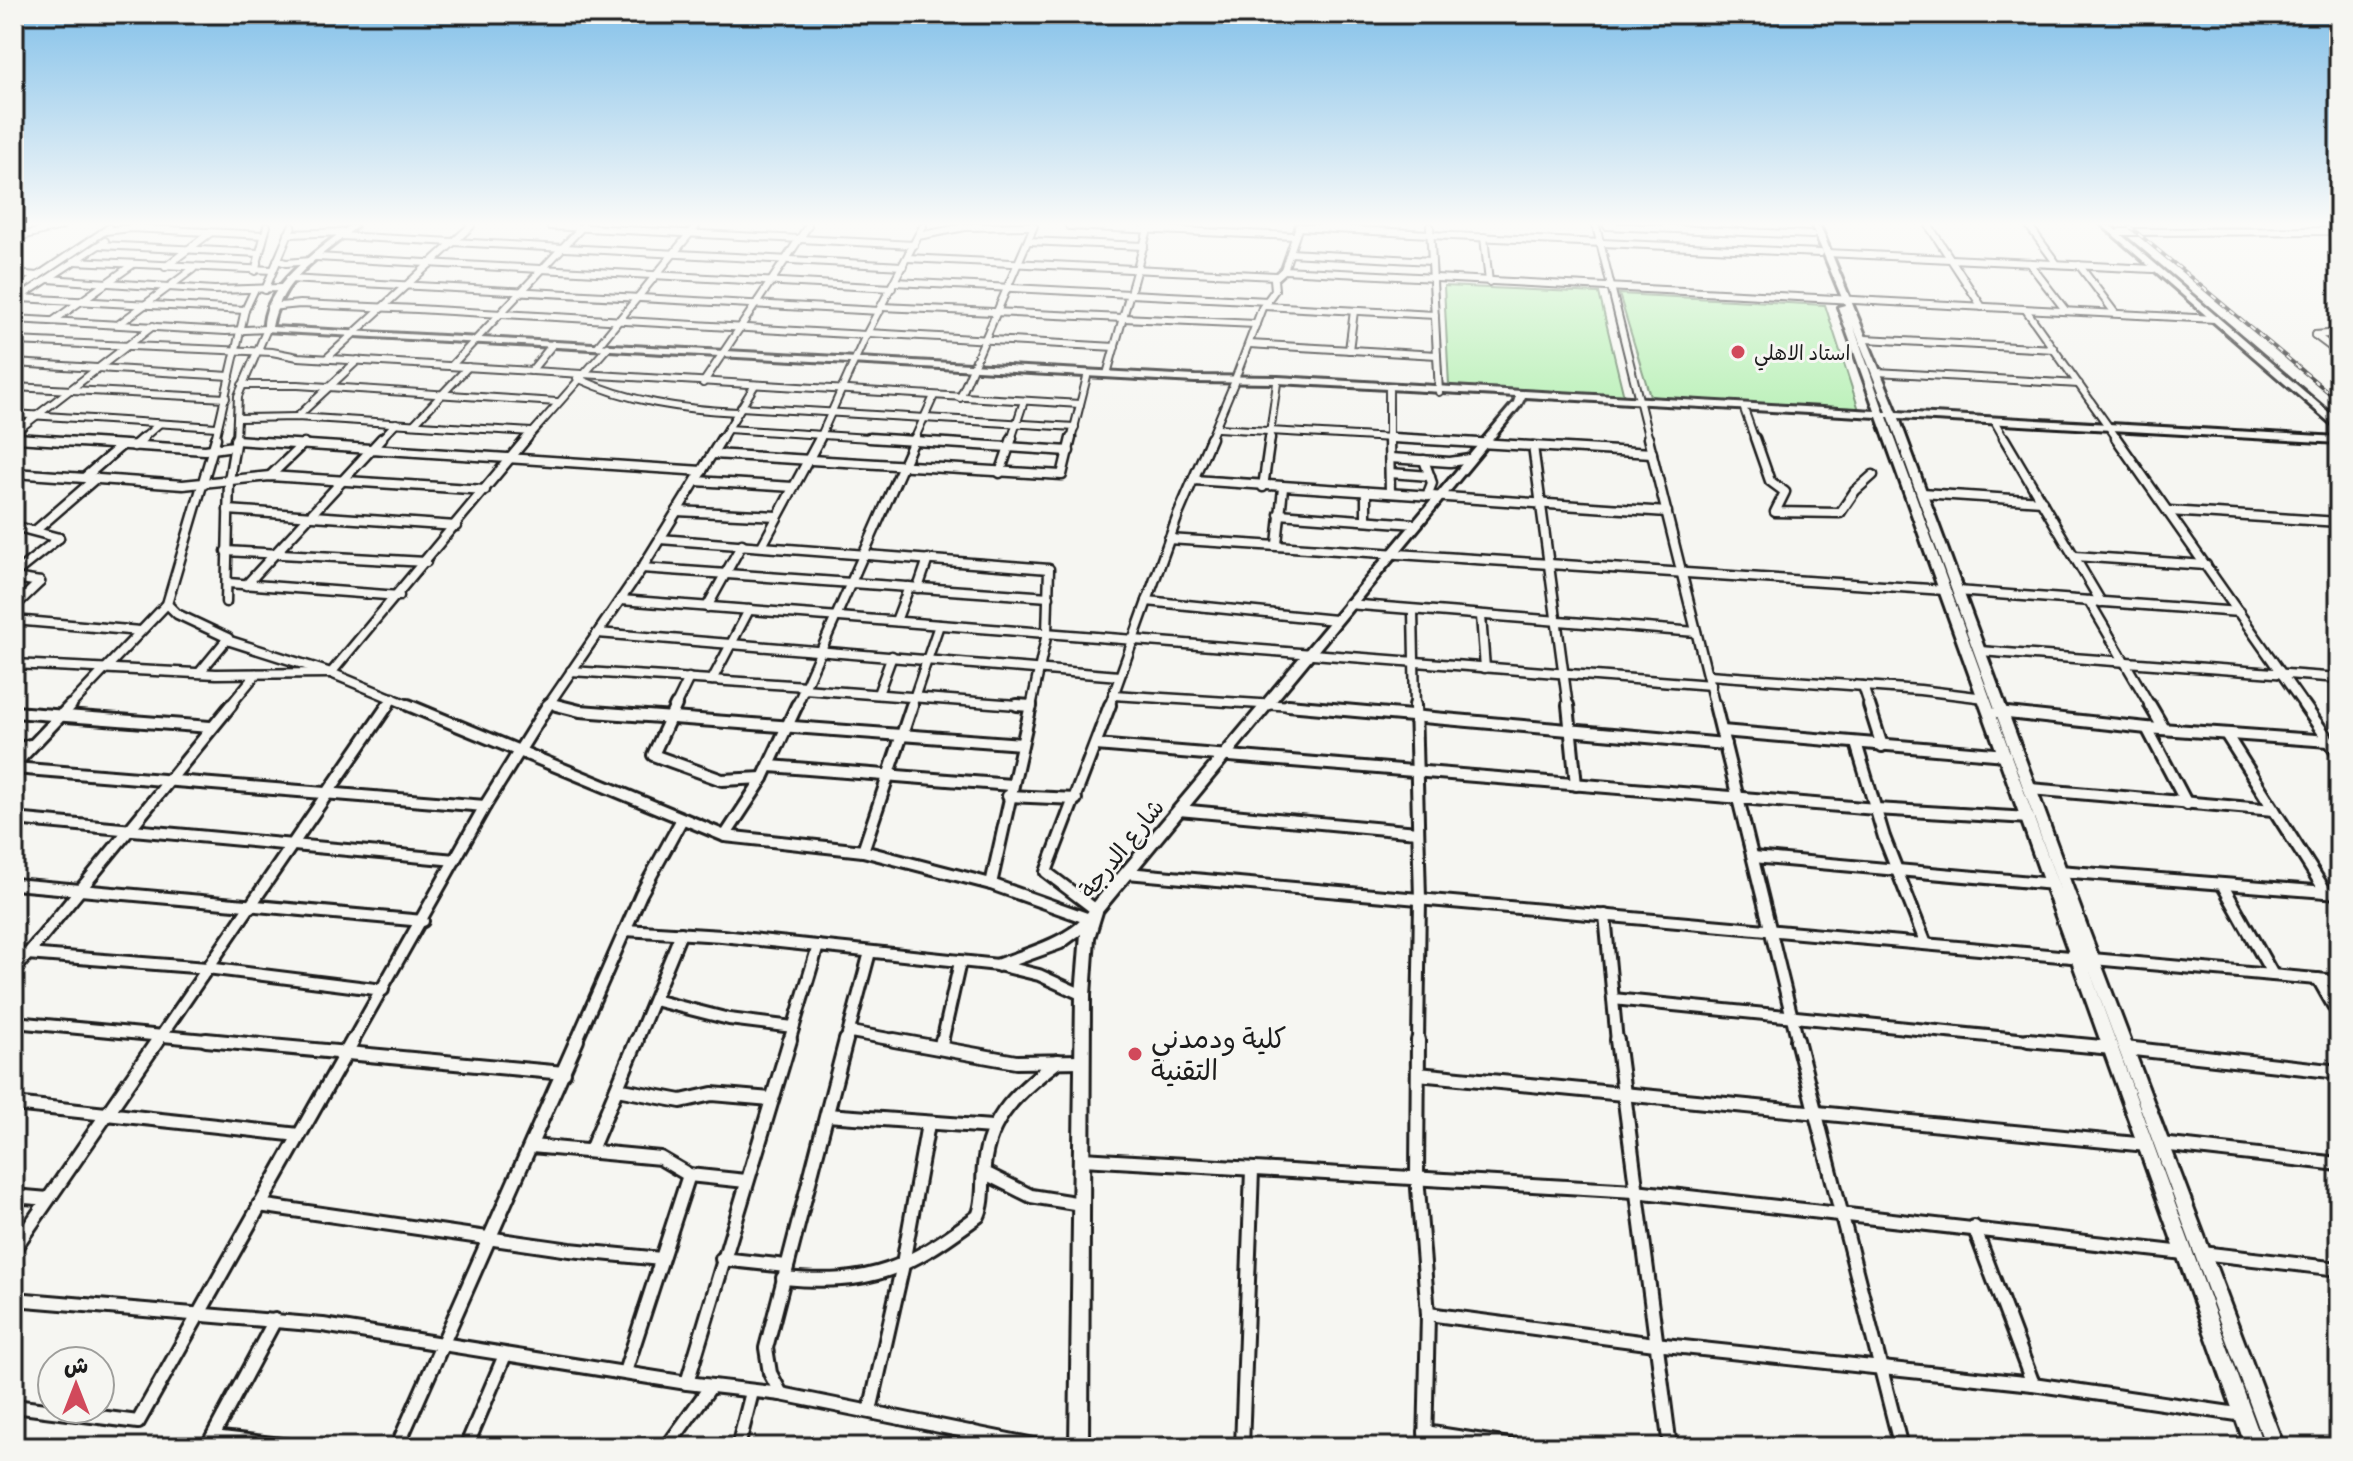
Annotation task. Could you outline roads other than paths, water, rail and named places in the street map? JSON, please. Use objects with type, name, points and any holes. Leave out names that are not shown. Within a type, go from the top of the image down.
[{"type":"street","points":[[53,321],[91,294]]},
{"type":"street","points":[[119,324],[160,294]]},
{"type":"street","points":[[14,766],[101,670],[167,604],[203,484],[245,310],[252,294]]},
{"type":"street","points":[[226,602],[229,480],[239,418],[238,396],[254,352],[267,329],[270,307],[277,294]]},
{"type":"street","points":[[327,358],[397,294]]},
{"type":"street","points":[[452,365],[517,294]]},
{"type":"street","points":[[582,294],[1256,324]]},
{"type":"street","points":[[14,664],[101,670],[331,673],[399,596],[603,347],[618,321],[639,294]]},
{"type":"street","points":[[703,383],[763,294]]},
{"type":"street","points":[[762,546],[821,436],[867,334],[889,294]]},
{"type":"street","points":[[960,398],[1005,294]]},
{"type":"street","points":[[1117,294],[1435,315]]},
{"type":"street","points":[[1094,915],[1046,872],[1096,745],[1169,539],[1217,428],[1256,324],[1272,294]]},
{"type":"street","points":[[1433,294],[1439,391]]},
{"type":"street","points":[[1613,294],[1815,1111],[1843,1212],[1878,1367],[1901,1447]]},
{"type":"street","points":[[1741,294],[2215,319]]},
{"type":"street","points":[[1841,294],[1993,707],[2030,789],[2056,877],[2193,1253],[2255,1447]]},
{"type":"street","points":[[1974,294],[1982,307]]},
{"type":"street","points":[[2053,294],[2066,311]]},
{"type":"street","points":[[2101,294],[2115,313]]},
{"type":"street","points":[[2184,294],[2339,426]]},
{"type":"street","points":[[2194,294],[2339,418]]},
{"type":"street","points":[[1107,374],[1131,295]]},
{"type":"street","points":[[16,297],[245,310]]},
{"type":"street","points":[[1843,299],[1865,339],[1888,416],[1922,493],[1951,590],[1980,651],[2006,755],[2029,818],[2056,877]]},
{"type":"street","points":[[270,307],[300,304],[1115,347]]},
{"type":"street","points":[[2026,310],[2339,755]]},
{"type":"street","points":[[1349,350],[1354,311]]},
{"type":"street","points":[[14,319],[242,331],[354,332],[2339,442]]},
{"type":"street","points":[[14,436],[153,326]]},
{"type":"street","points":[[2339,333],[2315,335],[2339,353]]},
{"type":"street","points":[[1865,339],[2054,349]]},
{"type":"street","points":[[14,341],[254,352],[579,376],[1080,404]]},
{"type":"street","points":[[531,371],[553,344]]},
{"type":"street","points":[[1249,344],[1437,355]]},
{"type":"street","points":[[297,417],[358,360]]},
{"type":"street","points":[[14,363],[242,383],[557,402]]},
{"type":"street","points":[[414,424],[468,367]]},
{"type":"street","points":[[973,368],[1087,377],[1439,391]]},
{"type":"street","points":[[1877,372],[2079,384]]},
{"type":"street","points":[[579,376],[612,395],[647,405],[1075,427]]},
{"type":"street","points":[[713,454],[1062,475],[1087,377]]},
{"type":"street","points":[[1263,487],[1277,383]]},
{"type":"street","points":[[14,1406],[138,1422],[197,1313],[423,921],[485,806],[549,703],[642,568],[755,385]]},
{"type":"street","points":[[14,387],[224,399],[238,396]]},
{"type":"street","points":[[1389,390],[1390,493]]},
{"type":"street","points":[[725,836],[763,778],[790,725],[848,584],[934,396]]},
{"type":"street","name":"شارع الدرجة","points":[[1079,1447],[1083,995],[1087,938],[1094,915],[1224,753],[1393,552],[1432,496],[1484,444],[1521,396]]},
{"type":"street","points":[[1000,473],[1024,401]]},
{"type":"street","points":[[1639,402],[2111,428]]},
{"type":"street","points":[[1744,409],[1770,481],[1784,490],[1775,512],[1840,513],[1855,491],[1873,475]]},
{"type":"street","points":[[14,414],[217,427]]},
{"type":"street","points":[[239,418],[297,417],[532,432]]},
{"type":"street","points":[[246,585],[396,423]]},
{"type":"street","points":[[134,446],[159,424]]},
{"type":"street","points":[[1996,424],[2101,602]]},
{"type":"street","points":[[1217,428],[1652,453]]},
{"type":"street","points":[[728,429],[1069,451]]},
{"type":"street","points":[[14,436],[121,446],[212,450],[235,443],[304,443],[702,471]]},
{"type":"street","points":[[270,476],[304,443]]},
{"type":"street","points":[[85,477],[121,446]]},
{"type":"street","points":[[1533,446],[1565,674],[1576,785]]},
{"type":"street","points":[[1390,458],[1470,459]]},
{"type":"street","points":[[1424,460],[1432,496]]},
{"type":"street","points":[[14,473],[203,484],[270,476],[485,490]]},
{"type":"street","points":[[1390,473],[1430,476]]},
{"type":"street","points":[[36,530],[96,478]]},
{"type":"street","points":[[1194,480],[1667,512]]},
{"type":"street","points":[[696,481],[793,487]]},
{"type":"street","points":[[1277,544],[1283,488]]},
{"type":"street","points":[[1366,492],[1366,520]]},
{"type":"street","points":[[1922,493],[2042,501]]},
{"type":"street","points":[[228,510],[456,526]]},
{"type":"street","points":[[677,511],[777,516]]},
{"type":"street","points":[[2169,511],[2339,522]]},
{"type":"street","points":[[1279,514],[1415,524]]},
{"type":"street","points":[[14,526],[59,538],[14,576]]},
{"type":"street","points":[[660,539],[1049,569],[1047,633],[991,884]]},
{"type":"street","points":[[1169,539],[2239,612]]},
{"type":"street","points":[[707,607],[742,544]]},
{"type":"street","points":[[226,551],[426,562]]},
{"type":"street","points":[[2075,556],[2206,565]]},
{"type":"street","points":[[896,621],[928,559]]},
{"type":"street","points":[[642,568],[1049,597]]},
{"type":"street","points":[[14,576],[40,582],[14,607]]},
{"type":"street","points":[[228,583],[399,596]]},
{"type":"street","points":[[621,600],[1565,674],[1863,686],[2147,728],[2329,741]]},
{"type":"street","points":[[1147,601],[1335,620]]},
{"type":"street","points":[[2089,601],[2164,729]]},
{"type":"street","points":[[167,604],[177,614],[227,637],[227,640],[331,673],[725,836],[863,851],[1094,915]]},
{"type":"street","points":[[1348,604],[1696,632]]},
{"type":"street","points":[[712,680],[749,610]]},
{"type":"street","points":[[1413,611],[1420,899],[1417,1176],[1428,1314],[1425,1440],[1522,1447]]},
{"type":"street","points":[[1481,616],[1485,668]]},
{"type":"street","points":[[14,620],[140,631]]},
{"type":"street","points":[[863,851],[939,625]]},
{"type":"street","points":[[598,633],[1119,676]]},
{"type":"street","points":[[200,672],[227,640]]},
{"type":"street","points":[[1980,651],[2339,678]]},
{"type":"street","points":[[878,694],[892,656]]},
{"type":"street","points":[[571,671],[1031,706]]},
{"type":"street","points":[[14,971],[256,674]]},
{"type":"street","points":[[689,678],[653,753],[655,757],[722,780],[763,778]]},
{"type":"street","points":[[1863,686],[1882,746]]},
{"type":"street","points":[[1113,695],[1266,703],[1725,744]]},
{"type":"street","points":[[14,1249],[393,698]]},
{"type":"street","points":[[549,703],[580,711],[1022,744]]},
{"type":"street","points":[[14,712],[210,727]]},
{"type":"street","points":[[2147,728],[2187,804]]},
{"type":"street","points":[[1722,731],[2006,755]]},
{"type":"street","points":[[2226,734],[2326,892]]},
{"type":"street","points":[[1856,743],[1876,809],[1926,944]]},
{"type":"street","points":[[14,750],[33,744]]},
{"type":"street","points":[[1096,745],[1224,753],[1417,772],[1876,809],[2029,818]]},
{"type":"street","points":[[14,766],[485,806]]},
{"type":"street","points":[[770,766],[1076,799]]},
{"type":"street","points":[[2030,789],[2274,810]]},
{"type":"street","points":[[1179,810],[1417,832]]},
{"type":"street","points":[[14,819],[455,860]]},
{"type":"street","points":[[397,1447],[625,930],[661,854],[682,819]]},
{"type":"street","points":[[1753,857],[1898,872],[2222,884],[2339,893]]},
{"type":"street","points":[[1127,873],[1771,931],[2085,955],[2339,981]]},
{"type":"street","points":[[14,884],[423,921]]},
{"type":"street","points":[[2222,884],[2273,975]]},
{"type":"street","points":[[998,965],[1057,944],[1076,933],[1094,915]]},
{"type":"street","points":[[1605,915],[1622,1092],[1670,1447]]},
{"type":"street","points":[[625,930],[998,965],[1039,975],[1083,995]]},
{"type":"street","points":[[591,1150],[681,933]]},
{"type":"street","points":[[687,1383],[818,946]]},
{"type":"street","points":[[781,1394],[770,1373],[766,1348],[870,952]]},
{"type":"street","points":[[14,953],[207,968],[383,990]]},
{"type":"street","points":[[941,1046],[960,962]]},
{"type":"street","points":[[2318,979],[2339,1016]]},
{"type":"street","points":[[1613,999],[2339,1072]]},
{"type":"street","points":[[654,1000],[729,1019],[793,1027]]},
{"type":"street","points":[[14,1022],[564,1073]]},
{"type":"street","points":[[851,1032],[1016,1062],[1082,1061]]},
{"type":"street","points":[[722,1259],[838,1283],[902,1269],[980,1214],[987,1143],[992,1127],[1028,1084],[1058,1061]]},
{"type":"street","points":[[1418,1074],[2339,1164]]},
{"type":"street","points":[[617,1089],[681,1101],[712,1094],[771,1099]]},
{"type":"street","points":[[14,1104],[299,1135]]},
{"type":"street","points":[[827,1115],[992,1127]]},
{"type":"street","points":[[870,1411],[902,1269],[928,1124]]},
{"type":"street","points":[[532,1146],[660,1158],[689,1175],[746,1181]]},
{"type":"street","points":[[1082,1159],[1635,1191],[2339,1269]]},
{"type":"street","points":[[1242,1447],[1252,1170]]},
{"type":"street","points":[[985,1173],[1025,1196],[1042,1201],[1081,1204]]},
{"type":"street","points":[[625,1372],[689,1175]]},
{"type":"street","points":[[14,1196],[48,1199]]},
{"type":"street","points":[[259,1205],[570,1250],[661,1259]]},
{"type":"street","points":[[1974,1227],[2033,1384]]},
{"type":"street","points":[[2193,1253],[2275,1447]]},
{"type":"street","points":[[14,1299],[323,1325],[441,1346],[781,1394],[1044,1447]]},
{"type":"street","points":[[1428,1314],[1655,1344],[2033,1384],[2244,1415]]},
{"type":"street","points":[[275,1320],[210,1442],[299,1447]]},
{"type":"street","points":[[466,1447],[505,1355]]},
{"type":"street","points":[[667,1447],[711,1386]]},
{"type":"street","points":[[738,1447],[752,1392]]},
{"type":"street","points":[[964,1447],[972,1432]]},
{"type":"railway","points":[[2211,294],[2339,401]]},
{"type":"place","name":"استاد الاهلي","points":[[1738,352]]},
{"type":"place","name":"كلية ودمدني التقنية","points":[[1135,1054]]}]
